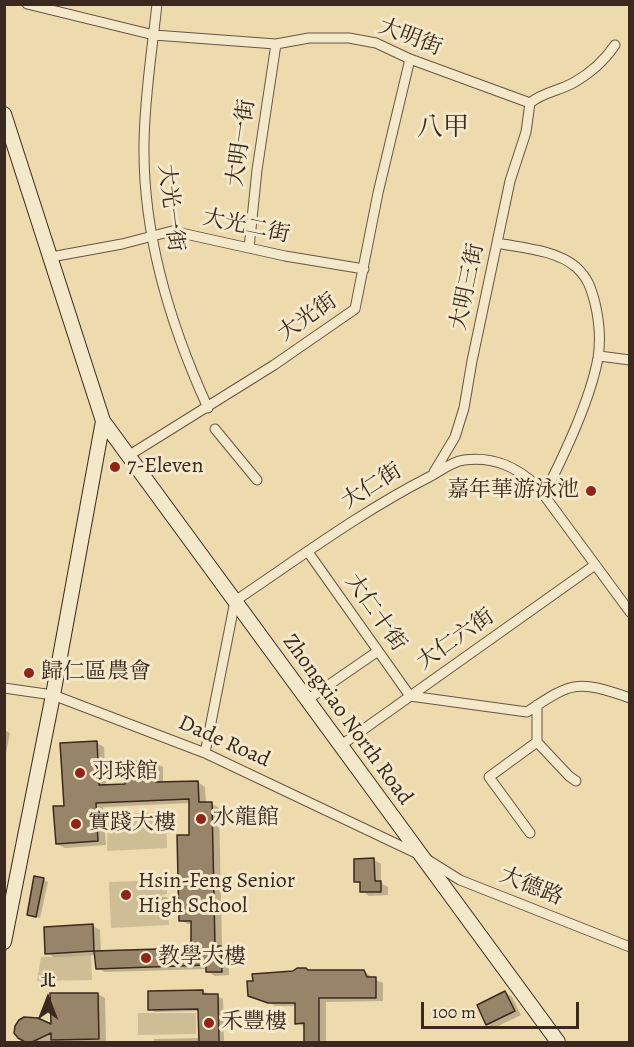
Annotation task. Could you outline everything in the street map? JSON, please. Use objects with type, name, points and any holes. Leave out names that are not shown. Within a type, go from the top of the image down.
[{"type":"main road","points":[[4,114],[103,421],[53,695],[4,942]]},
{"type":"main road","name":"Zhongxiao North Road","points":[[103,421],[558,1042]]},
{"type":"street","name":"大明街","points":[[27,4],[154,35],[276,44],[309,38],[349,38],[376,43],[410,59],[530,103]]},
{"type":"street","name":"大光一街","points":[[157,4],[144,144],[145,189],[151,236],[159,271],[189,366],[208,408]]},
{"type":"street","name":"大明一街","points":[[249,248],[257,170],[276,44]]},
{"type":"street","points":[[530,103],[539,96],[573,83],[606,57],[615,45]]},
{"type":"street","name":"大光街","points":[[128,456],[208,408],[355,309],[378,193],[410,59]]},
{"type":"street","name":"大明三街","points":[[433,475],[455,437],[464,408],[512,172],[520,155],[526,132],[530,103]]},
{"type":"street","name":"大光二街","points":[[51,257],[122,244],[172,231],[285,256],[364,269]]},
{"type":"street","points":[[497,243],[555,255],[575,266],[590,283],[599,327],[599,356],[592,383],[544,495]]},
{"type":"street","points":[[599,356],[630,360]]},
{"type":"street","points":[[216,429],[257,480]]},
{"type":"street","name":"大仁街","points":[[235,602],[371,509],[447,465],[462,460],[491,462],[511,466],[523,472],[544,495],[630,612]]},
{"type":"street","name":"大仁十街","points":[[308,552],[410,696]]},
{"type":"street","name":"大仁六街","points":[[340,746],[595,565]]},
{"type":"street","points":[[205,753],[235,602]]},
{"type":"street","points":[[307,700],[378,651]]},
{"type":"street","points":[[410,696],[527,712],[562,690],[578,685],[598,687],[630,698]]},
{"type":"street","name":"Dade Road","points":[[4,688],[53,695],[205,753],[420,855]]},
{"type":"street","points":[[537,705],[537,742],[576,781]]},
{"type":"street","points":[[530,832],[489,777],[537,742]]},
{"type":"street","name":"大德路","points":[[420,855],[460,880],[630,947]]},
{"type":"shaded area","points":[[166,812],[167,848],[107,851],[108,814]]},
{"type":"shaded area","points":[[167,880],[167,894],[158,899],[158,903],[168,908],[169,925],[111,928],[109,882]]},
{"type":"shaded area","points":[[91,955],[92,980],[37,981],[41,957]]},
{"type":"shaded area","points":[[138,1013],[196,1013],[196,1034],[138,1035]]},
{"type":"building","points":[[97,741],[99,785],[125,784],[125,762],[156,761],[156,782],[198,781],[199,802],[212,802],[215,946],[221,946],[222,972],[206,972],[206,965],[96,969],[94,951],[191,948],[191,921],[179,921],[177,835],[189,835],[189,799],[96,803],[98,841],[56,844],[53,806],[64,806],[60,743]]},
{"type":"building","points":[[374,858],[375,881],[381,881],[381,892],[360,892],[360,882],[354,882],[354,859]]},
{"type":"building","points":[[34,876],[44,878],[36,917],[27,915]]},
{"type":"building","points":[[93,924],[94,951],[45,954],[44,927]]},
{"type":"building","points":[[297,968],[364,970],[367,977],[376,977],[376,998],[319,998],[319,1042],[304,1042],[304,1023],[295,1024],[295,1003],[268,1003],[248,996],[247,981],[253,981],[252,974],[293,971]]},
{"type":"building","name":"禾豐樓","points":[[203,990],[203,994],[218,994],[219,1042],[199,1042],[198,1009],[148,1010],[148,991]]},
{"type":"building","points":[[505,991],[515,1011],[486,1025],[477,1005]]},
{"type":"building","points":[[50,993],[98,993],[99,1039],[51,1040],[51,1033],[32,1042],[25,1042],[18,1038],[14,1033],[15,1026],[24,1017],[38,1018],[51,1024]]},
{"type":"place","name":"7-Eleven","points":[[115,467]]},
{"type":"place","name":"嘉年華游泳池","points":[[591,491]]},
{"type":"place","name":"歸仁區農會","points":[[29,673]]},
{"type":"place","name":"羽球館","points":[[80,773]]},
{"type":"place","name":"水龍館","points":[[201,819]]},
{"type":"place","name":"實踐大樓","points":[[76,824]]},
{"type":"place","name":"Hsin-Feng Senior High School","points":[[126,895]]},
{"type":"place","name":"教學大樓","points":[[146,958]]},
{"type":"place","name":"禾豐樓","points":[[209,1023]]},
{"type":"district","name":"八甲","points":[[443,129]]}]
